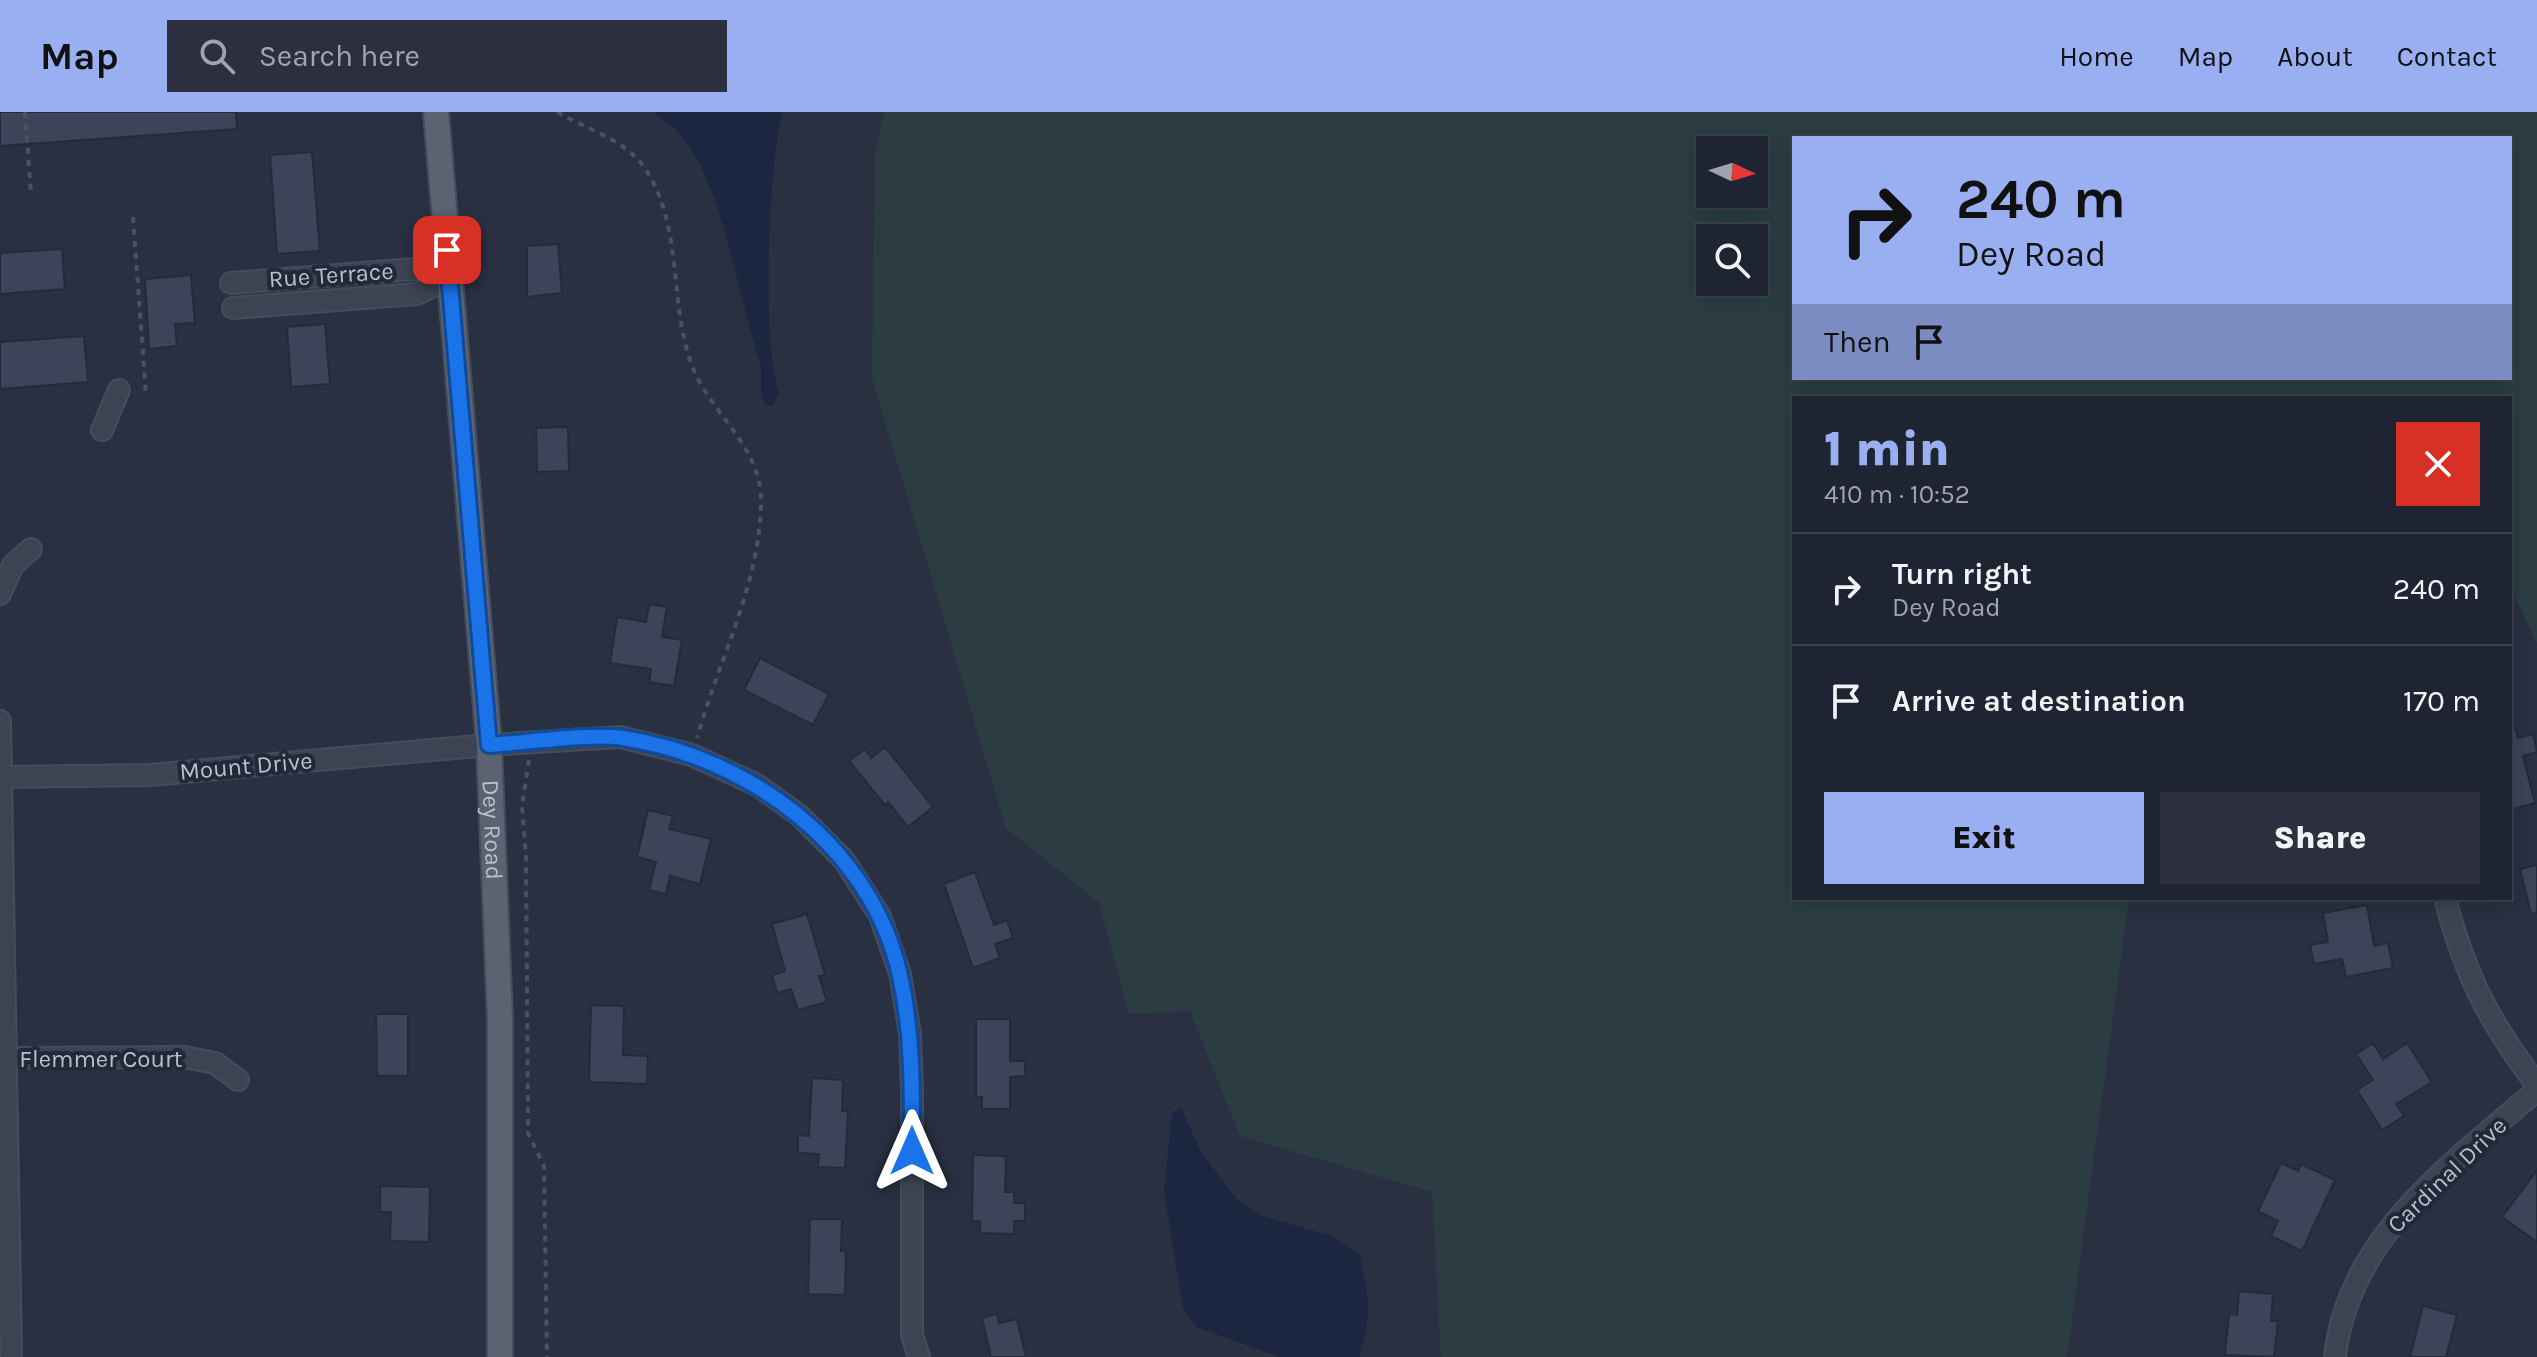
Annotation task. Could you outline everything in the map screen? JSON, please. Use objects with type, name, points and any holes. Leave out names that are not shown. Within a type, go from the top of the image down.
[{"type":"main road","name":"Dey Road","points":[[436,112],[489,745],[500,1019],[500,1357]]},
{"type":"street","name":"Rue Terrace","points":[[231,283],[415,269],[450,278]]},
{"type":"street","name":"Rue Terrace","points":[[233,308],[417,294],[450,278]]},
{"type":"street","points":[[102,430],[119,390]]},
{"type":"street","points":[[0,594],[13,565],[31,549]]},
{"type":"street","points":[[0,721],[11,1357]]},
{"type":"street","name":"Mount Drive","points":[[2,777],[150,775],[489,745],[620,737],[692,755],[757,785],[799,815],[844,860],[880,916],[900,974],[910,1033],[912,1335],[919,1357]]},
{"type":"street","points":[[2446,900],[2461,960],[2483,1004],[2537,1088]]},
{"type":"street","name":"Flemmer Court","points":[[6,1058],[184,1057],[215,1063],[238,1080]]},
{"type":"street","name":"Cardinal Drive","points":[[2335,1357],[2338,1337],[2363,1269],[2400,1213],[2537,1088]]},
{"type":"path","points":[[25,112],[31,194]]},
{"type":"path","points":[[557,112],[630,154],[641,162],[653,180],[673,247],[690,361],[742,441],[757,471],[762,501],[753,571],[731,629],[692,755]]},
{"type":"path","points":[[133,217],[146,396]]},
{"type":"path","points":[[531,743],[522,806],[526,857],[528,1133],[544,1166],[547,1357]]},
{"type":"shaded area","points":[[884,112],[2537,112],[2537,643],[2512,590],[2512,396],[1792,396],[1792,900],[2129,900],[2067,1357],[1441,1357],[1432,1192],[1240,1136],[1190,1011],[1129,1014],[1099,903],[1006,828],[872,378],[875,154]]},
{"type":"water","points":[[653,112],[782,112],[777,138],[769,254],[770,334],[779,392],[774,405],[767,406],[761,396],[761,366],[712,193],[685,141]]},
{"type":"water","points":[[1181,1108],[1201,1152],[1236,1198],[1259,1215],[1332,1236],[1360,1255],[1368,1306],[1359,1357],[1280,1357],[1196,1327],[1183,1308],[1164,1191],[1172,1112]]},
{"type":"building","points":[[0,112],[236,112],[237,129],[0,146]]},
{"type":"building","points":[[312,152],[320,251],[277,254],[270,155]]},
{"type":"building","points":[[558,244],[562,293],[527,297],[527,246]]},
{"type":"building","points":[[62,249],[65,289],[0,294],[0,253]]},
{"type":"building","points":[[191,275],[195,323],[175,324],[177,346],[149,349],[145,279]]},
{"type":"building","points":[[325,324],[330,384],[291,387],[287,327]]},
{"type":"building","points":[[84,336],[88,382],[0,389],[0,342]]},
{"type":"building","points":[[568,427],[569,471],[537,472],[536,428]]},
{"type":"building","points":[[649,604],[667,607],[662,637],[682,640],[674,686],[649,682],[651,669],[610,663],[617,617],[646,622]]},
{"type":"building","points":[[760,658],[829,694],[813,725],[744,690]]},
{"type":"building","points":[[2515,727],[2518,738],[2533,734],[2537,752],[2523,756],[2535,803],[2512,809],[2512,728]]},
{"type":"building","points":[[885,747],[933,807],[908,827],[888,802],[885,805],[849,761],[865,749],[871,758]]},
{"type":"building","points":[[648,810],[673,816],[669,829],[711,839],[700,884],[670,876],[666,894],[649,890],[656,862],[637,857]]},
{"type":"building","points":[[2537,865],[2537,913],[2531,914],[2520,869]]},
{"type":"building","points":[[975,872],[994,925],[1007,920],[1013,938],[995,944],[1000,958],[973,968],[944,884]]},
{"type":"building","points":[[2367,905],[2374,946],[2388,943],[2393,968],[2346,977],[2342,959],[2314,964],[2310,945],[2328,942],[2323,913]]},
{"type":"building","points":[[807,914],[825,975],[819,976],[827,1002],[798,1010],[791,989],[777,993],[772,975],[785,971],[772,924]]},
{"type":"building","points":[[591,1005],[624,1006],[623,1055],[648,1056],[647,1084],[589,1082]]},
{"type":"building","points":[[376,1014],[408,1014],[408,1076],[377,1076]]},
{"type":"building","points":[[976,1019],[1010,1019],[1010,1061],[1025,1061],[1025,1076],[1010,1077],[1010,1109],[982,1109],[982,1097],[976,1097]]},
{"type":"building","points":[[2373,1043],[2383,1059],[2407,1043],[2432,1082],[2396,1104],[2404,1116],[2382,1130],[2357,1090],[2373,1080],[2356,1054]]},
{"type":"building","points":[[812,1078],[843,1080],[842,1111],[848,1111],[845,1168],[818,1167],[819,1154],[798,1153],[798,1135],[809,1136]]},
{"type":"building","points":[[973,1155],[1006,1156],[1005,1192],[1014,1192],[1014,1203],[1025,1203],[1025,1221],[1014,1221],[1014,1234],[980,1233],[980,1221],[972,1221]]},
{"type":"building","points":[[2281,1163],[2298,1171],[2301,1164],[2335,1180],[2302,1251],[2271,1236],[2278,1221],[2258,1211]]},
{"type":"building","points":[[2537,1170],[2537,1242],[2502,1217]]},
{"type":"building","points":[[380,1186],[430,1187],[429,1242],[390,1241],[391,1212],[380,1212]]},
{"type":"building","points":[[810,1219],[842,1219],[841,1251],[846,1251],[845,1295],[808,1294]]},
{"type":"building","points":[[2239,1291],[2273,1294],[2271,1321],[2278,1321],[2274,1357],[2225,1355],[2229,1314],[2237,1315]]},
{"type":"building","points":[[2423,1306],[2457,1315],[2446,1357],[2410,1357]]},
{"type":"building","points":[[997,1314],[999,1323],[1017,1319],[1026,1357],[991,1357],[982,1318]]},
{"type":"route","points":[[447,250],[489,745],[620,737],[692,755],[757,785],[799,815],[844,860],[880,916],[900,974],[910,1033],[912,1151]]}]
